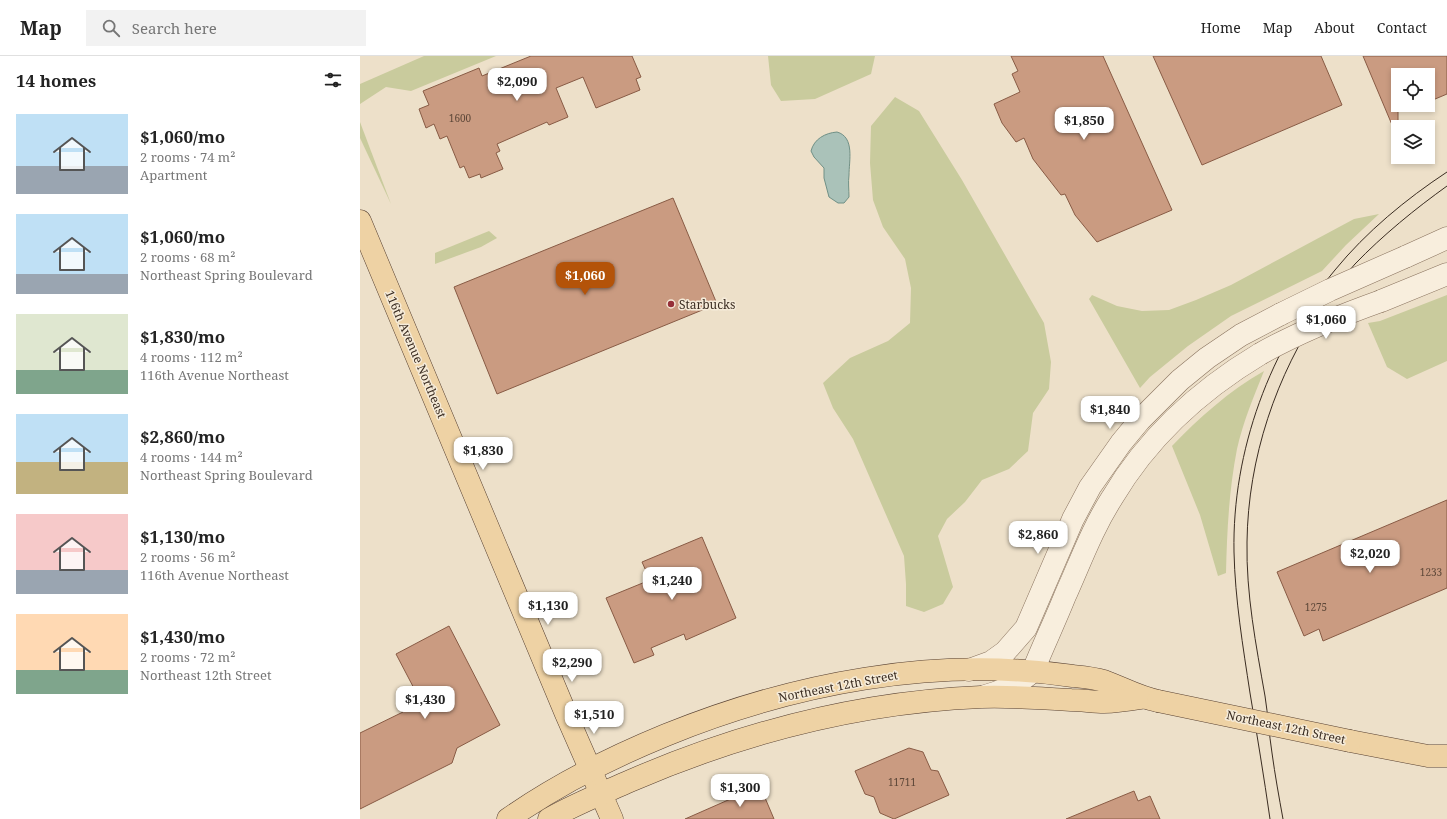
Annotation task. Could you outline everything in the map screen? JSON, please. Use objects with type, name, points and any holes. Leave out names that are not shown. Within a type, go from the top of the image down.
[{"type":"main road","name":"116th Avenue Northeast","points":[[360,221],[612,819]]},
{"type":"main road","name":"Northeast 12th Street","points":[[508,819],[558,786],[590,768],[630,749],[712,717],[786,694],[889,675],[929,671],[1033,671],[1102,680],[1151,700],[1350,741],[1438,756],[1447,768]]},
{"type":"main road","name":"Northeast 12th Street","points":[[549,819],[601,793],[694,754],[781,727],[871,708],[982,697],[1105,702],[1151,700]]},
{"type":"street","points":[[968,670],[991,662],[1005,652],[1026,628],[1073,519],[1090,487],[1121,443],[1140,420],[1180,380],[1207,358],[1241,335],[1330,290],[1447,238]]},
{"type":"street","points":[[982,697],[1012,686],[1024,679],[1033,671],[1080,560],[1115,493],[1146,449],[1173,420],[1207,389],[1232,370],[1299,333],[1328,320],[1381,301],[1447,274]]},
{"type":"green space","points":[[424,56],[496,56],[411,91],[386,87],[360,104],[360,84]]},
{"type":"green space","points":[[768,56],[875,56],[871,74],[815,99],[781,101],[771,85]]},
{"type":"green space","points":[[895,97],[919,111],[962,180],[1044,323],[1051,362],[1049,389],[1033,413],[1028,451],[1009,469],[982,480],[965,502],[947,519],[938,536],[953,587],[943,604],[924,612],[906,606],[904,556],[853,439],[833,408],[823,383],[850,358],[888,341],[910,323],[911,288],[905,259],[883,227],[873,200],[870,163],[871,126]]},
{"type":"green space","points":[[360,122],[391,204],[360,138]]},
{"type":"green space","points":[[1379,214],[1346,245],[1322,271],[1231,316],[1188,346],[1150,377],[1140,388],[1089,299],[1092,295],[1117,306],[1142,311],[1169,310],[1231,285],[1354,219]]},
{"type":"green space","points":[[489,231],[497,238],[481,247],[435,264],[435,253]]},
{"type":"green space","points":[[1447,295],[1447,361],[1407,379],[1387,367],[1368,323],[1380,321]]},
{"type":"green space","points":[[1264,371],[1239,439],[1232,480],[1226,573],[1218,576],[1200,515],[1172,446],[1215,405]]},
{"type":"shaded area","points":[[837,132],[843,135],[846,139],[850,150],[849,197],[844,203],[838,203],[829,197],[824,178],[824,168],[814,157],[811,151],[817,140],[821,137]]},
{"type":"building","points":[[531,56],[632,56],[641,77],[636,79],[640,90],[596,108],[583,77],[556,88],[568,117],[549,125],[547,122],[497,144],[500,151],[496,153],[503,169],[481,178],[480,174],[469,178],[464,166],[460,168],[447,136],[440,139],[434,124],[426,128],[419,109],[429,105],[423,91],[479,68],[482,76]]},
{"type":"building","points":[[1011,56],[1103,56],[1172,210],[1097,242],[1075,215],[1065,194],[1061,195],[1033,159],[1024,138],[1016,142],[1002,123],[994,104],[1020,92],[1012,74],[1018,71]]},
{"type":"building","points":[[1153,56],[1321,56],[1342,105],[1202,165]]},
{"type":"building","points":[[1363,56],[1447,56],[1447,94],[1435,99],[1435,68],[1391,68],[1391,112],[1398,112],[1398,120],[1391,120],[1391,122]]},
{"type":"building","points":[[673,198],[717,304],[497,394],[454,287]]},
{"type":"building","points":[[1447,500],[1447,588],[1323,641],[1319,629],[1304,636],[1277,572]]},
{"type":"building","points":[[702,537],[736,618],[686,640],[684,634],[651,648],[654,655],[634,663],[606,598],[650,580],[642,562]]},
{"type":"building","points":[[449,626],[500,725],[457,748],[452,763],[360,809],[360,733],[403,712],[418,696],[396,654]]},
{"type":"building","points":[[909,748],[923,752],[931,770],[938,771],[949,795],[894,819],[880,813],[874,797],[865,794],[855,771]]},
{"type":"building","points":[[760,786],[774,819],[685,819]]},
{"type":"building","points":[[1134,791],[1138,801],[1150,796],[1160,819],[1066,819]]},
{"type":"tram line","points":[[1270,819],[1242,641],[1235,570],[1235,514],[1240,476],[1248,439],[1259,402],[1274,367],[1312,300],[1347,256],[1373,229],[1417,193],[1447,172]]},
{"type":"tram line","points":[[1283,819],[1274,770],[1265,696],[1252,619],[1248,581],[1247,542],[1249,511],[1259,449],[1268,418],[1291,360],[1306,333],[1334,290],[1355,264],[1377,243],[1411,213],[1447,186]]},
{"type":"place","name":"Starbucks","points":[[671,304]]}]
